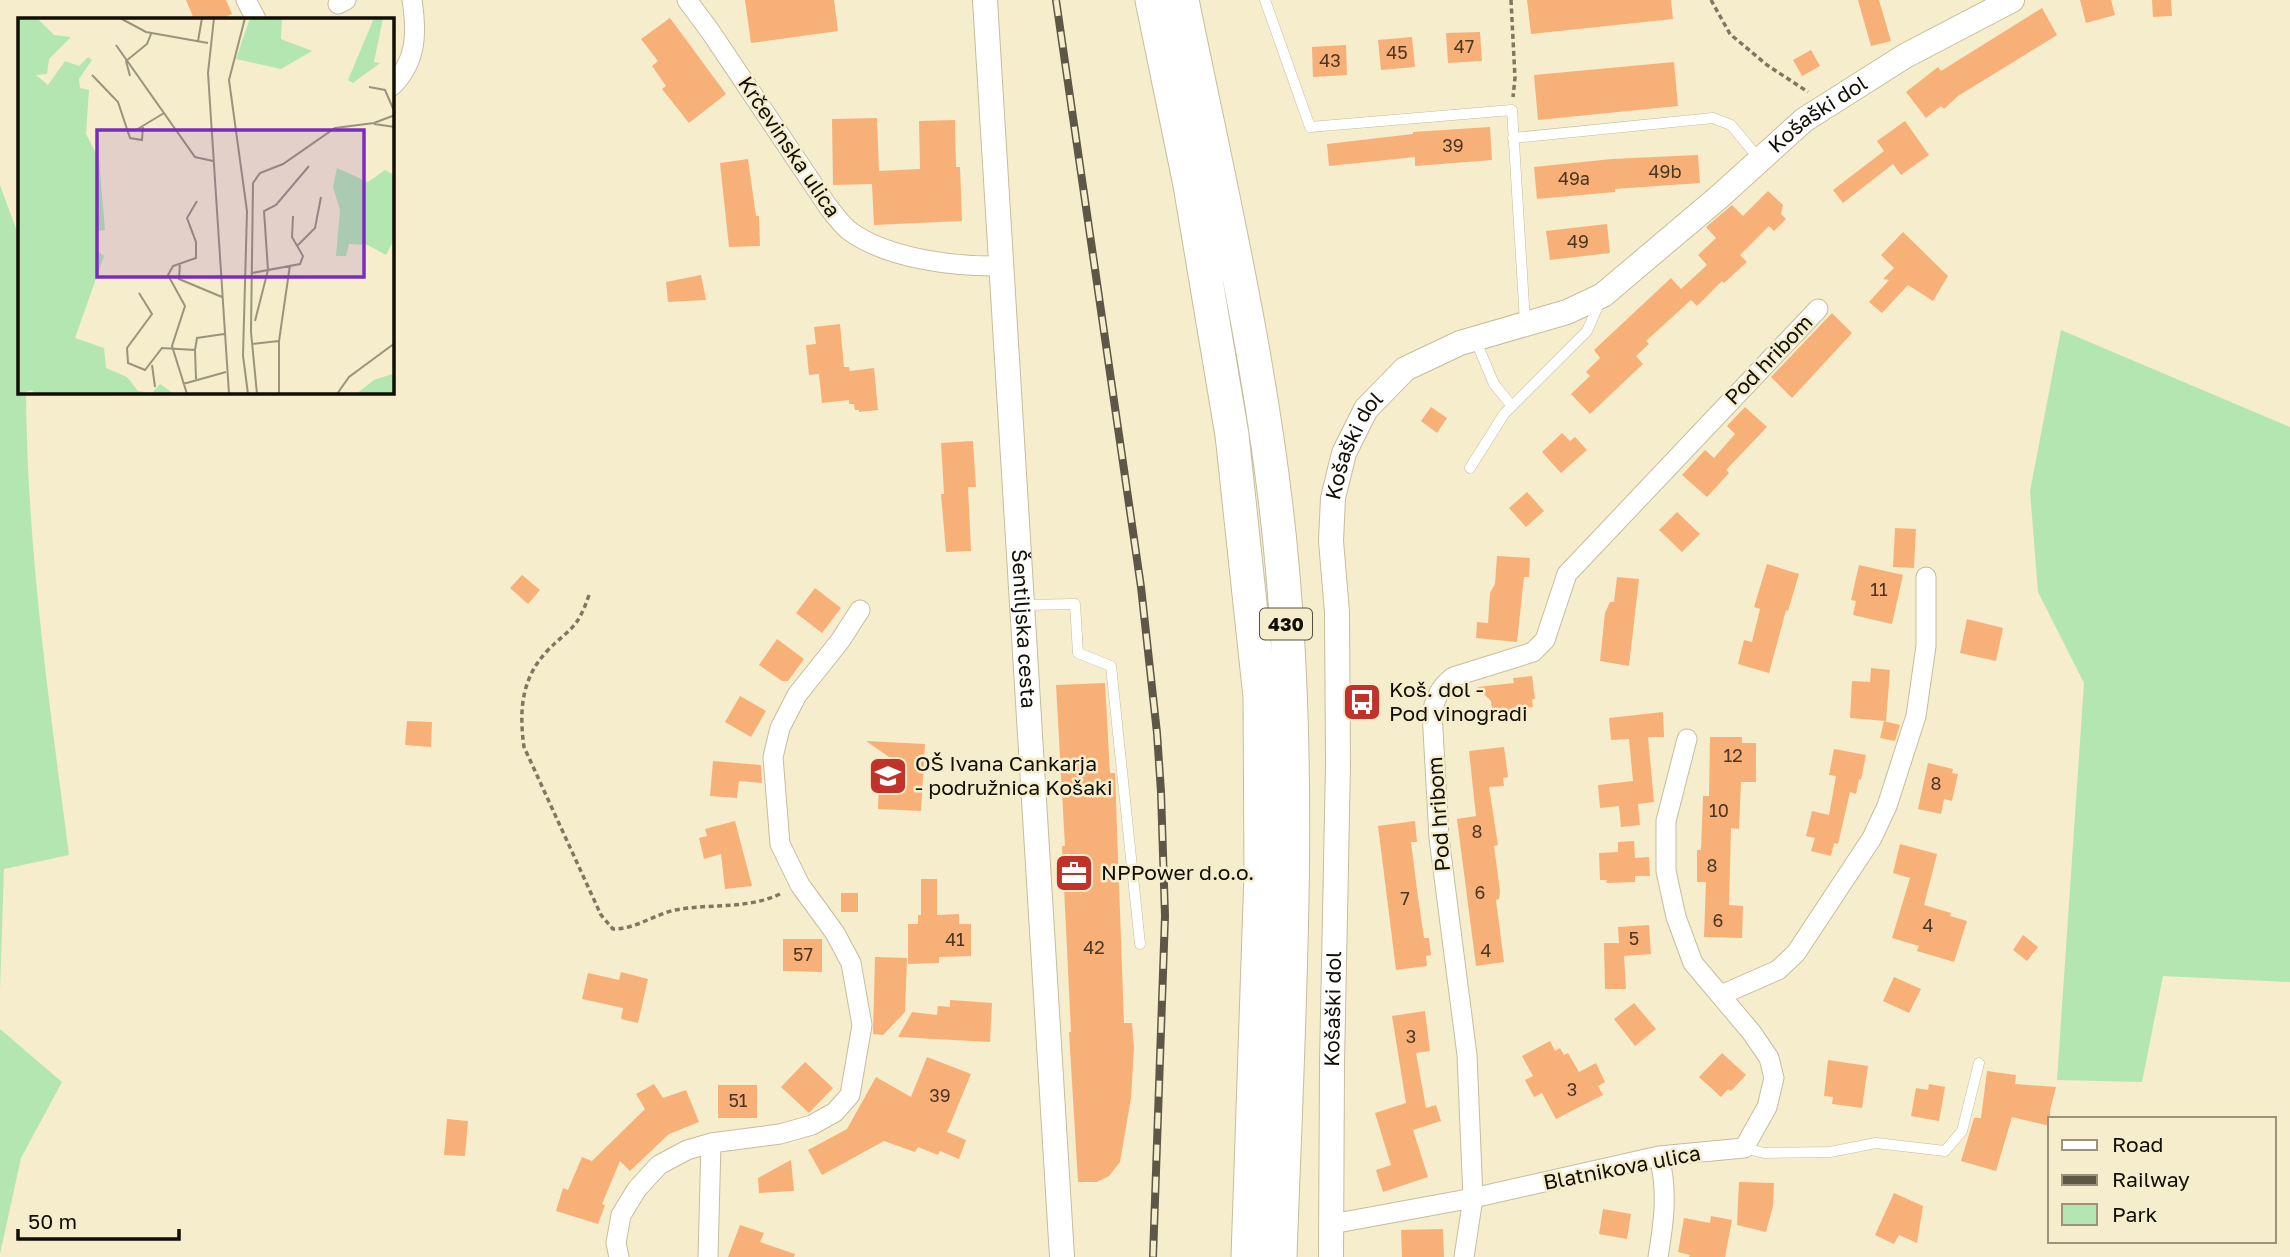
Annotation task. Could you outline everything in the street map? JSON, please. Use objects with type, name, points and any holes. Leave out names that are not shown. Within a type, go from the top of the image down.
[{"type":"highway","name":"430","points":[[1152,0],[1190,186],[1232,435],[1260,697],[1261,873],[1248,1257]]},
{"type":"highway","name":"430","points":[[1182,0],[1265,421],[1282,563],[1291,699],[1293,875],[1280,1257]]},
{"type":"street","points":[[246,0],[255,18]]},
{"type":"street","points":[[394,84],[412,61],[415,33],[412,0]]},
{"type":"street","name":"Krčevinska ulica","points":[[687,0],[829,208],[848,230],[869,244],[911,257],[981,267],[1002,266]]},
{"type":"street","name":"Šentiljska cesta","points":[[985,0],[1062,1257]]},
{"type":"street","name":"Košaški dol","points":[[1332,1257],[1332,1063],[1338,765],[1337,612],[1331,541],[1333,498],[1344,453],[1366,409],[1405,369],[1460,343],[1526,326],[1567,312],[1603,295],[1804,120],[1905,56],[2012,0]]},
{"type":"street","name":"Pod hribom","points":[[1464,1257],[1473,1198],[1467,1055],[1438,838],[1432,712],[1435,699],[1443,685],[1453,677],[1533,652],[1540,646],[1545,640],[1567,574],[1818,309]]},
{"type":"street","points":[[1721,995],[1778,970],[1796,953],[1872,838],[1887,806],[1916,716],[1926,646],[1926,577]]},
{"type":"street","points":[[619,1257],[616,1243],[621,1215],[637,1189],[659,1165],[687,1150],[712,1143],[780,1134],[812,1125],[835,1112],[850,1095],[862,1025],[851,963],[835,933],[800,885],[780,844],[773,757],[780,728],[797,695],[860,610]]},
{"type":"street","points":[[1687,739],[1665,821],[1666,871],[1676,917],[1693,963],[1769,1058],[1774,1078],[1767,1107],[1744,1148]]},
{"type":"street","points":[[708,1257],[712,1143]]},
{"type":"street","name":"Blatnikova ulica","points":[[1332,1224],[1473,1198],[1659,1156],[1744,1148]]},
{"type":"street","points":[[1658,1257],[1665,1216],[1665,1180],[1659,1156]]},
{"type":"lane","points":[[1265,0],[1310,127],[1511,110],[1526,326]]},
{"type":"lane","points":[[1513,138],[1713,118],[1731,125],[1760,160]]},
{"type":"lane","points":[[1470,468],[1504,414],[1587,331],[1603,295]]},
{"type":"lane","points":[[1474,339],[1494,384],[1512,406]]},
{"type":"lane","points":[[1022,605],[1075,604],[1078,653],[1111,666],[1140,944]]},
{"type":"lane","name":"Blatnikova ulica","points":[[1744,1148],[1764,1153],[1830,1152],[1876,1143],[1945,1151],[1962,1131],[1979,1063]]},
{"type":"path","points":[[1511,0],[1516,78],[1511,110]]},
{"type":"path","points":[[1711,0],[1730,34],[1767,65],[1827,105]]},
{"type":"path","points":[[589,595],[582,616],[572,631],[548,650],[530,674],[523,696],[520,721],[524,747],[601,915],[613,929],[627,929],[673,911],[732,907],[766,901],[800,885]]},
{"type":"green space","points":[[0,185],[18,234],[18,394],[26,394],[35,566],[69,855],[4,869],[0,990]]},
{"type":"green space","points":[[2061,330],[2290,427],[2290,982],[2163,976],[2142,1082],[2057,1080],[2084,683],[2038,592],[2030,491]]},
{"type":"green space","points":[[0,1029],[62,1082],[21,1158],[0,1254]]},
{"type":"building","points":[[186,0],[226,0],[232,14],[222,18],[194,18]]},
{"type":"building","points":[[745,0],[834,0],[838,31],[751,43]]},
{"type":"building","points":[[1527,0],[1671,0],[1673,19],[1531,34]]},
{"type":"building","points":[[1858,0],[1879,0],[1891,41],[1871,46]]},
{"type":"building","points":[[2080,0],[2111,0],[2115,15],[2086,23]]},
{"type":"building","points":[[2152,0],[2171,0],[2172,16],[2153,17]]},
{"type":"building","points":[[2042,8],[2057,35],[1958,96],[1944,109],[1941,106],[1926,118],[1906,92],[1938,67],[1941,71]]},
{"type":"building","points":[[670,18],[726,94],[689,123],[662,89],[666,86],[652,66],[658,61],[641,39]]},
{"type":"building","points":[[1480,32],[1482,61],[1448,63],[1446,33]]},
{"type":"building","points":[[1412,37],[1415,67],[1381,70],[1378,40]]},
{"type":"building","points":[[1346,45],[1347,75],[1313,77],[1312,47]]},
{"type":"building","points":[[1811,50],[1820,66],[1802,76],[1793,60]]},
{"type":"building","points":[[1674,62],[1678,106],[1538,120],[1534,75]]},
{"type":"building","points":[[877,118],[879,171],[920,169],[919,121],[955,120],[956,167],[960,167],[962,221],[874,225],[872,184],[833,185],[832,119]]},
{"type":"building","points":[[1905,121],[1929,155],[1901,175],[1893,164],[1843,203],[1833,190],[1884,151],[1877,141]]},
{"type":"building","points":[[1490,127],[1492,160],[1415,166],[1415,157],[1329,166],[1327,144],[1413,132]]},
{"type":"building","points":[[1698,155],[1700,183],[1615,189],[1615,192],[1537,199],[1534,167],[1612,159]]},
{"type":"building","points":[[748,159],[756,216],[759,216],[760,246],[729,247],[720,163]]},
{"type":"building","points":[[1768,191],[1783,205],[1781,214],[1786,219],[1774,231],[1769,226],[1740,255],[1747,262],[1724,283],[1722,281],[1697,306],[1691,300],[1646,341],[1649,344],[1636,356],[1643,364],[1590,414],[1571,394],[1590,376],[1586,372],[1600,358],[1594,350],[1671,278],[1681,289],[1707,265],[1698,255],[1716,238],[1706,227],[1732,205],[1743,216]]},
{"type":"building","points":[[1607,224],[1610,253],[1550,260],[1546,231]]},
{"type":"building","points":[[1903,232],[1948,276],[1933,301],[1908,285],[1882,313],[1869,302],[1889,280],[1883,279],[1894,268],[1881,255]]},
{"type":"building","points":[[701,275],[706,300],[668,302],[666,282]]},
{"type":"building","points":[[1832,313],[1852,333],[1792,398],[1771,377]]},
{"type":"building","points":[[840,324],[844,367],[849,367],[850,371],[874,368],[878,410],[859,412],[855,410],[854,404],[849,404],[849,400],[822,403],[819,374],[809,375],[806,345],[816,344],[814,327]]},
{"type":"building","points":[[1431,407],[1447,418],[1437,433],[1421,421]]},
{"type":"building","points":[[1745,407],[1767,427],[1726,470],[1729,473],[1707,497],[1682,475],[1705,450],[1714,458],[1735,434],[1727,426]]},
{"type":"building","points":[[1562,433],[1570,441],[1575,437],[1587,450],[1561,473],[1542,452]]},
{"type":"building","points":[[973,441],[976,487],[968,487],[971,551],[946,552],[941,494],[944,494],[941,443]]},
{"type":"building","points":[[1527,492],[1544,511],[1526,527],[1509,508]]},
{"type":"building","points":[[1677,512],[1700,534],[1682,552],[1659,530]]},
{"type":"building","points":[[1895,528],[1916,529],[1914,568],[1893,567]]},
{"type":"building","points":[[1497,556],[1530,558],[1529,577],[1524,577],[1517,642],[1476,638],[1477,622],[1488,623]]},
{"type":"building","points":[[1767,564],[1799,574],[1769,673],[1738,664],[1744,640],[1752,642],[1760,609],[1754,607]]},
{"type":"building","points":[[1859,565],[1903,575],[1892,624],[1853,615],[1856,601],[1851,600]]},
{"type":"building","points":[[522,575],[540,590],[528,604],[510,588]]},
{"type":"building","points":[[1617,577],[1639,579],[1629,666],[1600,661],[1605,613],[1610,602],[1614,602]]},
{"type":"building","points":[[815,588],[841,608],[822,633],[796,613]]},
{"type":"building","points":[[1967,619],[2003,628],[1996,661],[1960,653]]},
{"type":"building","points":[[777,639],[804,659],[788,681],[782,681],[759,665]]},
{"type":"building","points":[[1871,668],[1890,670],[1886,721],[1850,718],[1852,681],[1870,682]]},
{"type":"building","points":[[1532,676],[1535,699],[1532,699],[1533,707],[1492,712],[1491,701],[1477,687],[1514,683],[1513,678]]},
{"type":"building","points":[[1105,683],[1110,773],[1115,773],[1124,1023],[1132,1023],[1134,1048],[1131,1098],[1120,1162],[1109,1176],[1097,1182],[1078,1182],[1069,1032],[1062,846],[1065,846],[1056,685]]},
{"type":"building","points":[[740,696],[766,711],[751,737],[725,722]]},
{"type":"building","points":[[1663,712],[1664,737],[1648,737],[1654,802],[1638,804],[1640,825],[1621,827],[1619,806],[1600,808],[1598,785],[1633,781],[1629,739],[1611,740],[1609,718]]},
{"type":"building","points":[[407,721],[432,722],[431,747],[405,745]]},
{"type":"building","points":[[1884,721],[1900,725],[1895,741],[1880,738]]},
{"type":"building","points":[[1710,737],[1742,737],[1742,743],[1756,743],[1756,782],[1741,782],[1739,829],[1731,828],[1729,905],[1743,906],[1742,938],[1704,937],[1706,882],[1697,882],[1697,850],[1701,850],[1703,796],[1709,796]]},
{"type":"building","name":"OŠ Ivana Cankarja - podružnica Košaki","points":[[866,741],[925,744],[921,811],[878,809],[879,783],[873,782],[889,757]]},
{"type":"building","points":[[1504,747],[1508,777],[1503,778],[1504,786],[1489,787],[1498,845],[1494,846],[1500,891],[1499,899],[1496,900],[1504,962],[1476,966],[1457,819],[1476,816],[1469,751]]},
{"type":"building","points":[[1834,749],[1866,755],[1861,780],[1859,779],[1856,794],[1850,792],[1838,844],[1834,843],[1831,856],[1811,851],[1815,838],[1806,836],[1812,811],[1829,815],[1836,776],[1829,775]]},
{"type":"building","points":[[713,761],[761,765],[762,783],[739,781],[737,798],[710,796]]},
{"type":"building","points":[[1928,763],[1953,769],[1952,773],[1958,774],[1952,801],[1944,799],[1941,814],[1918,809]]},
{"type":"building","points":[[735,821],[752,886],[725,889],[721,854],[704,859],[699,838],[707,836],[705,829]]},
{"type":"building","points":[[1415,821],[1417,842],[1411,842],[1424,938],[1429,938],[1431,955],[1426,956],[1427,966],[1396,970],[1378,826]]},
{"type":"building","points":[[1634,841],[1635,858],[1649,857],[1650,876],[1635,876],[1635,882],[1606,883],[1607,880],[1600,880],[1599,853],[1618,852],[1618,842]]},
{"type":"building","points":[[1900,844],[1937,854],[1924,905],[1967,921],[1954,962],[1917,951],[1919,946],[1892,938],[1910,878],[1893,873]]},
{"type":"building","points":[[921,879],[937,879],[937,915],[959,914],[959,924],[971,924],[971,956],[939,957],[939,963],[908,964],[908,924],[918,924],[918,915],[921,915]]},
{"type":"building","points":[[841,893],[858,893],[858,912],[841,912]]},
{"type":"building","points":[[1649,925],[1651,954],[1624,956],[1626,989],[1605,989],[1604,943],[1619,943],[1618,927]]},
{"type":"building","points":[[2023,935],[2038,947],[2027,961],[2013,950]]},
{"type":"building","points":[[783,939],[822,939],[822,972],[783,971]]},
{"type":"building","points":[[875,957],[907,958],[905,1012],[883,1035],[873,1034]]},
{"type":"building","points":[[621,972],[648,979],[638,1023],[621,1019],[623,1008],[582,999],[588,973],[619,980]]},
{"type":"building","points":[[1894,977],[1921,989],[1909,1013],[1883,1001]]},
{"type":"building","points":[[950,1000],[992,1003],[990,1042],[898,1037],[912,1012],[937,1015],[938,1006],[950,1007]]},
{"type":"building","points":[[1634,1003],[1656,1029],[1635,1046],[1614,1019]]},
{"type":"building","points":[[1425,1011],[1430,1051],[1416,1053],[1426,1108],[1436,1105],[1441,1121],[1413,1130],[1428,1177],[1383,1192],[1376,1170],[1391,1165],[1375,1113],[1406,1103],[1392,1016]]},
{"type":"building","points":[[1550,1041],[1555,1051],[1560,1048],[1564,1055],[1568,1053],[1579,1072],[1596,1063],[1605,1082],[1598,1086],[1603,1095],[1556,1119],[1542,1093],[1534,1097],[1525,1080],[1533,1076],[1522,1056]]},
{"type":"building","points":[[1722,1053],[1746,1075],[1731,1091],[1728,1089],[1721,1097],[1699,1077]]},
{"type":"building","points":[[927,1057],[971,1074],[947,1132],[966,1140],[959,1159],[940,1151],[938,1155],[918,1147],[915,1152],[884,1141],[822,1175],[808,1150],[847,1129],[876,1077],[911,1097]]},
{"type":"building","points":[[1828,1060],[1868,1066],[1862,1108],[1832,1104],[1833,1097],[1824,1096]]},
{"type":"building","points":[[805,1062],[833,1088],[809,1113],[781,1087]]},
{"type":"building","points":[[1987,1071],[2016,1075],[2015,1084],[2056,1087],[2048,1126],[2012,1117],[1996,1171],[1961,1161],[1974,1118],[1981,1118]]},
{"type":"building","points":[[654,1084],[663,1098],[686,1090],[699,1122],[669,1134],[630,1171],[620,1161],[602,1204],[605,1205],[598,1224],[556,1211],[563,1188],[568,1190],[582,1157],[592,1161],[645,1109],[636,1094]]},
{"type":"building","points":[[1929,1084],[1945,1087],[1939,1121],[1911,1116],[1916,1088],[1928,1090]]},
{"type":"building","points":[[718,1085],[757,1085],[757,1118],[718,1118]]},
{"type":"building","points":[[447,1119],[468,1121],[465,1156],[444,1155]]},
{"type":"building","points":[[791,1160],[794,1191],[759,1193],[758,1178]]},
{"type":"building","points":[[1739,1182],[1774,1183],[1773,1206],[1766,1232],[1737,1225]]},
{"type":"building","points":[[1894,1193],[1923,1206],[1917,1243],[1899,1235],[1894,1244],[1875,1235]]},
{"type":"building","points":[[1603,1209],[1631,1214],[1627,1239],[1599,1234]]},
{"type":"building","points":[[1711,1216],[1732,1220],[1725,1257],[1689,1257],[1690,1255],[1678,1252],[1684,1218],[1710,1223]]},
{"type":"building","points":[[740,1225],[764,1233],[760,1242],[795,1254],[794,1257],[728,1257]]},
{"type":"building","points":[[1443,1229],[1444,1257],[1402,1257],[1401,1230]]},
{"type":"railway","points":[[1056,0],[1141,587],[1157,733],[1165,916],[1153,1257]]},
{"type":"place","name":"Koš. dol - Pod vinogradi","points":[[1362,702]]},
{"type":"place","name":"OŠ Ivana Cankarja - podružnica Košaki","points":[[888,776]]},
{"type":"place","name":"NPPower d.o.o.","points":[[1074,873]]}]
